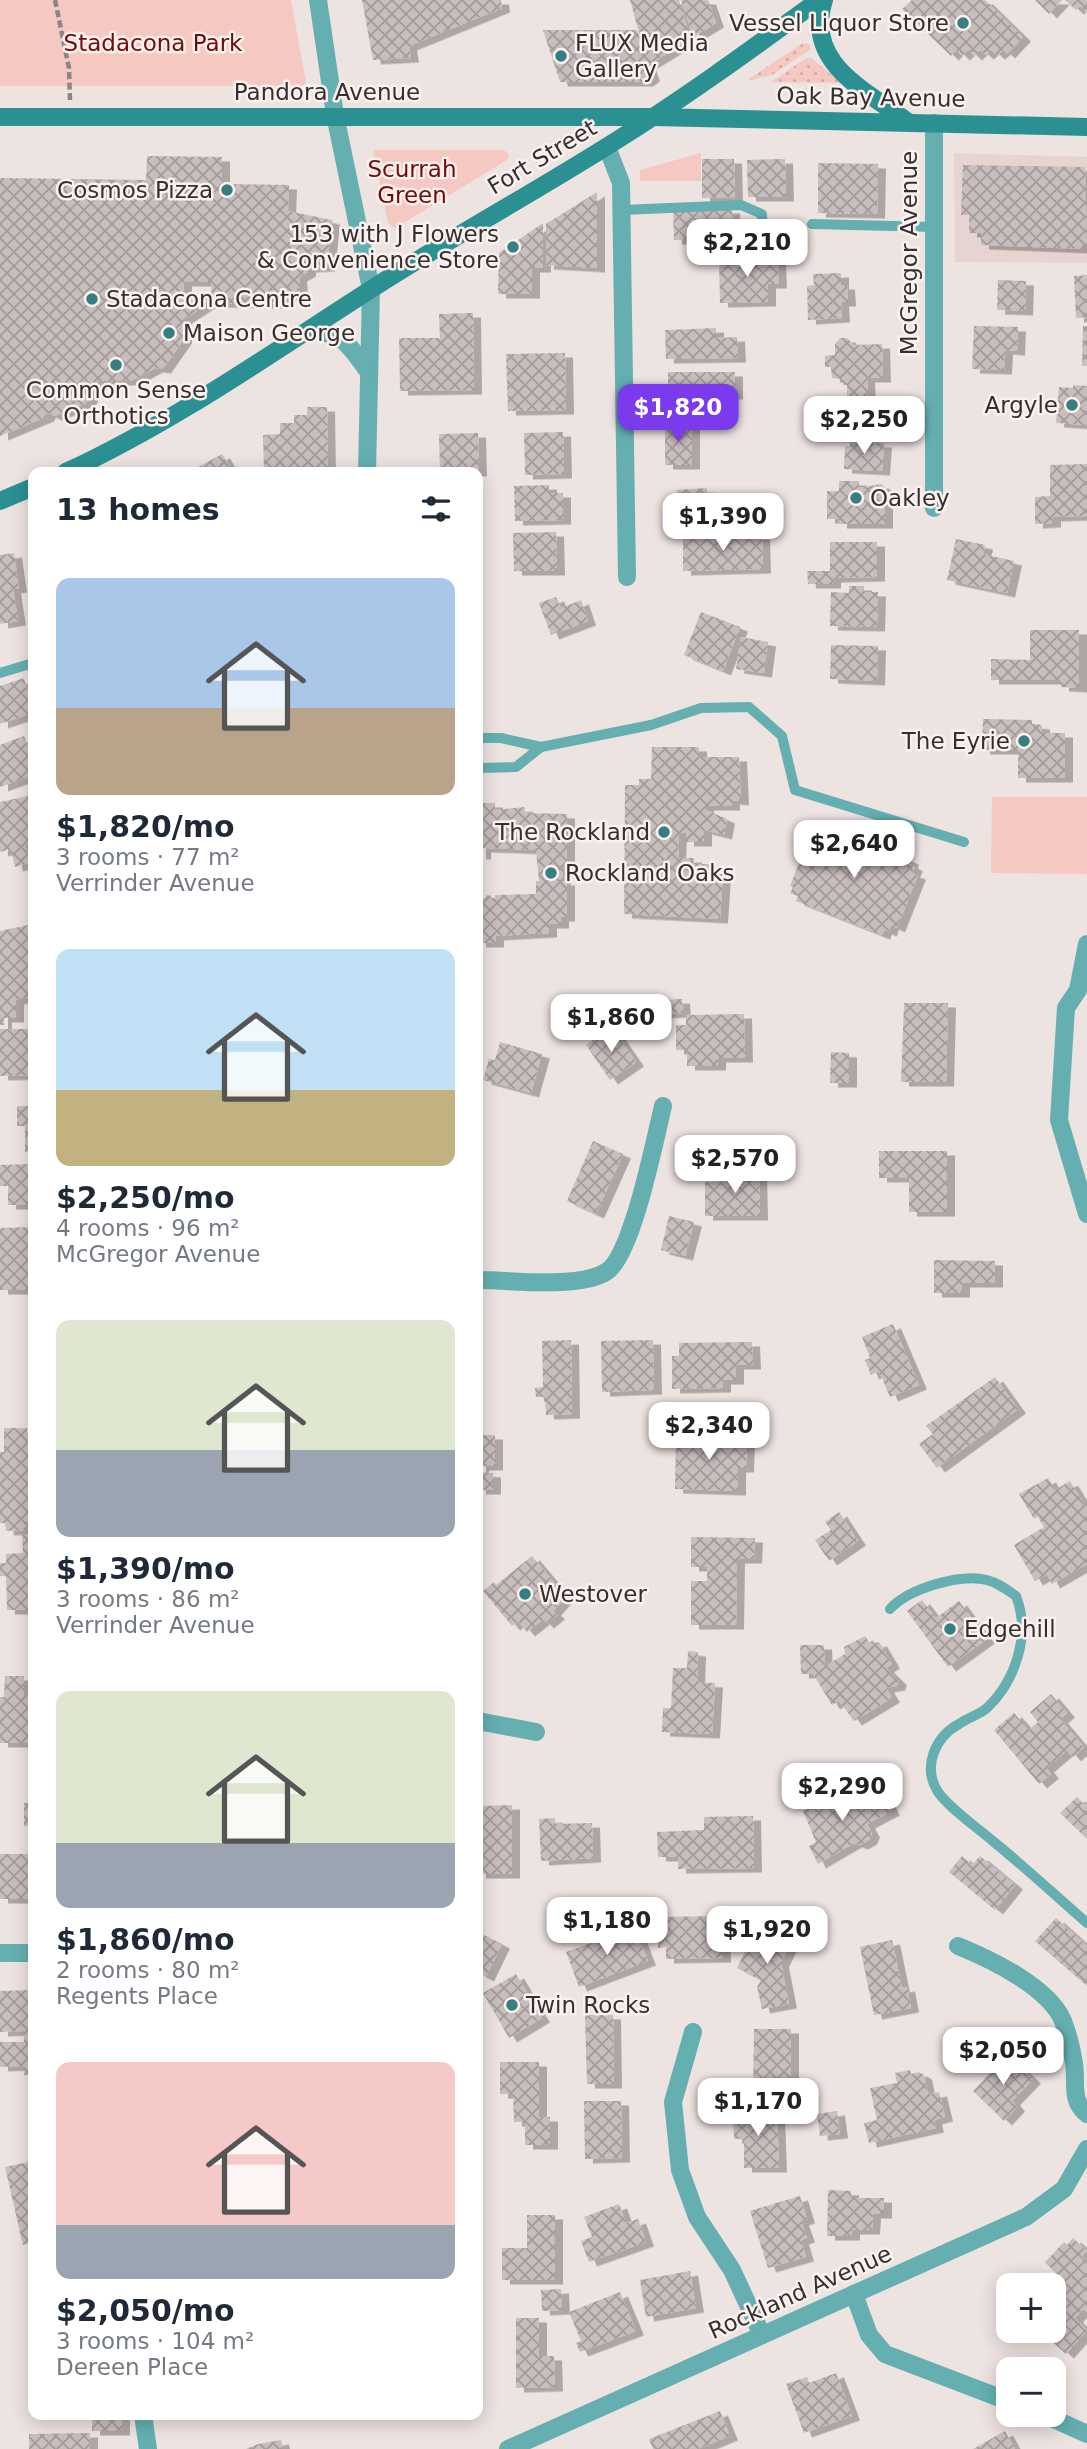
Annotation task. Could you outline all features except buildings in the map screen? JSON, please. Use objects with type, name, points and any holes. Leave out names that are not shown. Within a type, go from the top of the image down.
[{"type":"main road","name":"Fort Street","points":[[77,467],[117,449],[206,397],[371,289],[607,147],[822,0]]},
{"type":"main road","points":[[822,0],[818,19],[821,47],[830,62],[908,122]]},
{"type":"main road","name":"Pandora Avenue","points":[[0,117],[653,117]]},
{"type":"main road","name":"Oak Bay Avenue","points":[[653,117],[1087,127]]},
{"type":"main road","points":[[0,501],[28,490]]},
{"type":"street","points":[[318,0],[335,115],[371,289],[367,370],[367,467]]},
{"type":"street","name":"McGregor Avenue","points":[[934,122],[934,509]]},
{"type":"street","points":[[607,147],[621,183],[627,577]]},
{"type":"street","points":[[305,333],[324,330],[340,337],[367,370]]},
{"type":"street","points":[[1087,944],[1082,997],[1066,1008],[1059,1120],[1087,1214]]},
{"type":"street","points":[[483,1280],[564,1281],[608,1272],[620,1258],[634,1218],[663,1106]]},
{"type":"street","points":[[483,1722],[536,1732]]},
{"type":"street","points":[[958,1946],[992,1960],[1046,1997],[1062,2019],[1075,2065],[1075,2098],[1080,2109],[1087,2114]]},
{"type":"street","points":[[0,1953],[28,1953]]},
{"type":"street","points":[[693,2032],[673,2102],[680,2170],[697,2217],[732,2270],[762,2335]]},
{"type":"street","name":"Rockland Avenue","points":[[508,2449],[1026,2217],[1064,2189],[1087,2149]]},
{"type":"street","points":[[854,2294],[869,2335],[885,2354],[996,2396]]},
{"type":"street","points":[[144,2420],[148,2449]]},
{"type":"street","points":[[1066,2424],[1087,2434]]},
{"type":"lane","points":[[622,210],[741,205],[762,214],[762,236]]},
{"type":"lane","points":[[812,224],[934,227]]},
{"type":"lane","points":[[0,673],[28,665]]},
{"type":"lane","points":[[483,738],[501,738],[541,747],[651,725],[701,708],[749,707],[782,736],[795,790],[964,842]]},
{"type":"lane","points":[[483,768],[516,767],[541,747]]},
{"type":"lane","points":[[890,1609],[898,1600],[918,1590],[957,1581],[984,1579],[1016,1596],[1024,1629],[1020,1650],[1010,1675],[986,1710],[956,1725],[941,1739],[930,1760],[932,1775],[938,1792],[1087,1923]]},
{"type":"path","points":[[55,0],[69,68],[70,118]]},
{"type":"shaded area","points":[[954,153],[1087,157],[1087,263],[955,262]]},
{"type":"green space","name":"Stadacona Park","points":[[0,0],[291,0],[306,83],[302,86],[0,86]]},
{"type":"green space","points":[[803,43],[809,44],[811,49],[772,75],[746,81]]},
{"type":"green space","points":[[810,57],[842,83],[771,82],[805,59]]},
{"type":"green space","name":"Scurrah Green","points":[[373,150],[504,150],[509,155],[507,160],[395,228],[388,223]]},
{"type":"green space","points":[[701,153],[701,181],[640,181],[640,170]]},
{"type":"green space","points":[[992,797],[1087,797],[1087,874],[991,873]]},
{"type":"place","name":"Vessel Liquor Store","points":[[963,23]]},
{"type":"place","name":"FLUX Media Gallery","points":[[561,56]]},
{"type":"place","name":"Cosmos Pizza","points":[[227,190]]},
{"type":"place","name":"153 with J Flowers & Convenience Store","points":[[513,247]]},
{"type":"place","name":"Stadacona Centre","points":[[92,299]]},
{"type":"place","name":"Maison George","points":[[169,333]]},
{"type":"place","name":"Common Sense Orthotics","points":[[116,365]]},
{"type":"place","name":"Argyle","points":[[1072,405]]},
{"type":"place","name":"Oakley","points":[[856,498]]},
{"type":"place","name":"The Eyrie","points":[[1024,741]]},
{"type":"place","name":"The Rockland","points":[[664,832]]},
{"type":"place","name":"Rockland Oaks","points":[[551,873]]},
{"type":"place","name":"Westover","points":[[525,1594]]},
{"type":"place","name":"Edgehill","points":[[950,1629]]},
{"type":"place","name":"Twin Rocks","points":[[512,2005]]}]
